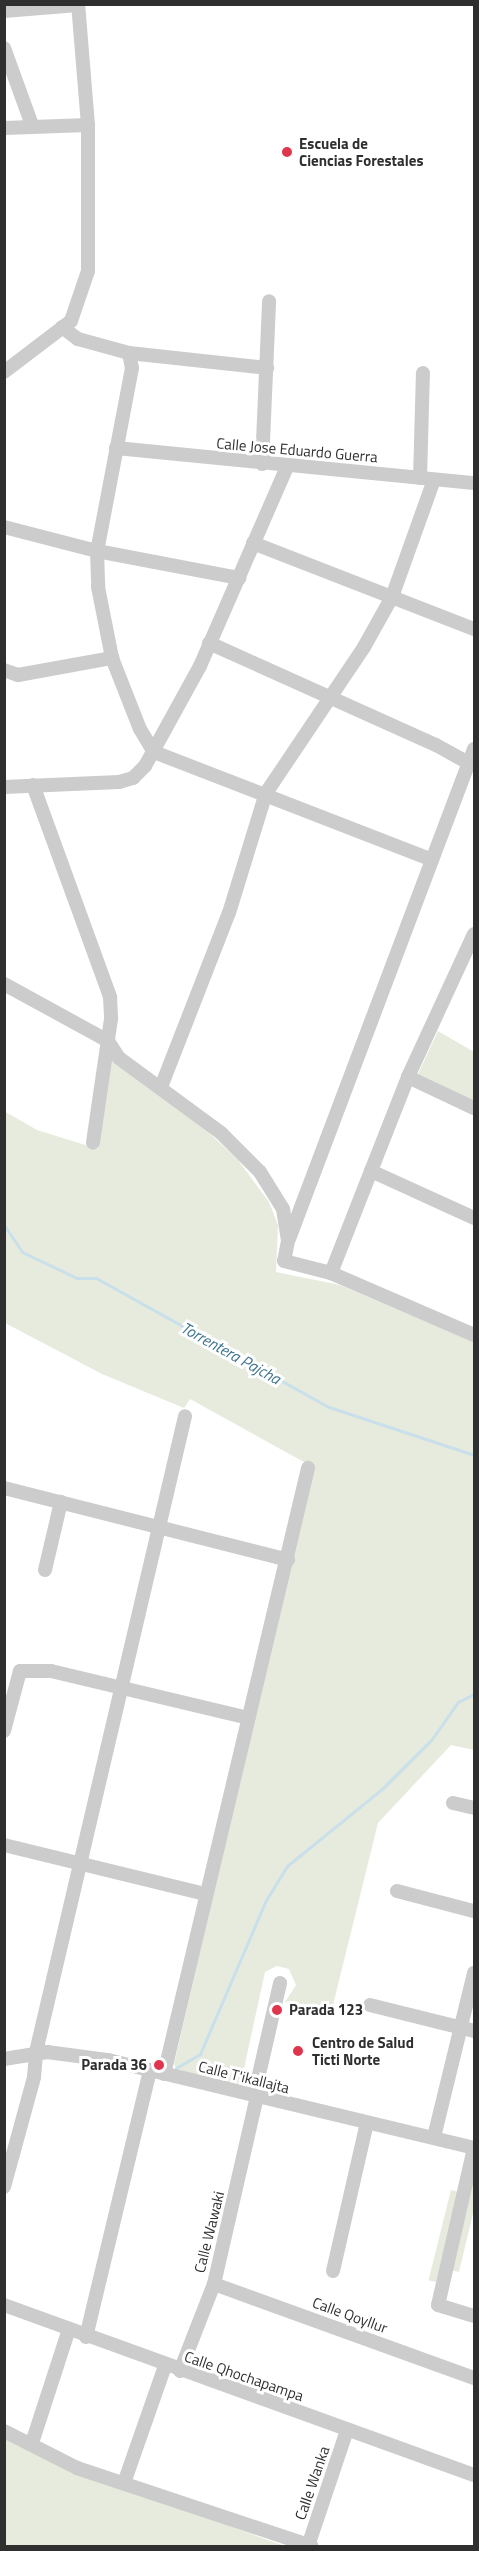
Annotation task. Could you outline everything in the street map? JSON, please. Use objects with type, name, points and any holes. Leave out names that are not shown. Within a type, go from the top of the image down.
[{"type":"street","points":[[4,11],[78,5],[88,125],[88,270],[71,321],[4,372]]},
{"type":"street","points":[[4,48],[32,125]]},
{"type":"street","points":[[4,128],[32,125],[88,125]]},
{"type":"street","points":[[262,464],[269,302]]},
{"type":"street","points":[[62,327],[78,339],[129,353],[267,368]]},
{"type":"street","points":[[129,353],[132,368],[97,551],[98,587],[112,658],[140,729],[154,752],[266,793],[432,860]]},
{"type":"street","points":[[161,1087],[229,913],[266,793],[330,698],[392,597],[427,479],[423,373]]},
{"type":"street","name":"Calle Jose Eduardo Guerra","points":[[116,447],[287,467],[474,483]]},
{"type":"street","points":[[4,787],[133,778],[154,752],[208,643],[287,467]]},
{"type":"street","points":[[4,527],[97,551],[238,578]]},
{"type":"street","points":[[253,543],[474,629]]},
{"type":"street","points":[[208,643],[436,745],[468,763]]},
{"type":"street","points":[[4,670],[18,675],[112,658]]},
{"type":"street","points":[[474,749],[288,1241],[284,1261],[331,1273],[474,1335]]},
{"type":"street","points":[[33,785],[110,998],[108,1041],[93,1143]]},
{"type":"street","points":[[331,1273],[408,1077],[474,934]]},
{"type":"street","points":[[4,984],[108,1041],[119,1058],[221,1133],[260,1172],[283,1209],[288,1241]]},
{"type":"street","points":[[408,1077],[474,1108]]},
{"type":"street","points":[[371,1171],[474,1218]]},
{"type":"street","points":[[4,2187],[34,2077],[36,2052],[124,1688],[185,1416]]},
{"type":"street","points":[[86,2337],[206,1894],[288,1560],[308,1468]]},
{"type":"street","points":[[4,1488],[288,1560]]},
{"type":"street","points":[[45,1570],[61,1502]]},
{"type":"street","points":[[4,1731],[20,1671],[51,1671],[248,1718]]},
{"type":"street","points":[[453,1803],[474,1808]]},
{"type":"street","points":[[4,1845],[206,1894]]},
{"type":"street","points":[[397,1891],[474,1911]]},
{"type":"street","points":[[434,2137],[468,2029],[474,1973]]},
{"type":"street","name":"Calle Wawaki","points":[[180,2371],[214,2284],[280,1983]]},
{"type":"street","points":[[370,2005],[468,2029]]},
{"type":"street","name":"Calle T'ikallajta","points":[[4,2059],[36,2052],[108,2060],[474,2148]]},
{"type":"street","points":[[333,2271],[368,2123]]},
{"type":"street","points":[[474,2148],[438,2305],[474,2316]]},
{"type":"street","name":"Calle Qoyllur","points":[[214,2284],[474,2378]]},
{"type":"street","name":"Calle Qhochapampa","points":[[4,2305],[165,2366],[474,2475]]},
{"type":"street","points":[[32,2444],[69,2329]]},
{"type":"street","points":[[124,2483],[165,2366]]},
{"type":"street","name":"Calle Wanka","points":[[310,2546],[347,2430]]},
{"type":"street","points":[[4,2431],[77,2468],[310,2546]]},
{"type":"shaded area","points":[[438,1031],[474,1052],[474,1102],[417,1076]]},
{"type":"shaded area","points":[[110,1055],[189,1114],[238,1160],[269,1202],[278,1225],[276,1272],[340,1285],[474,1342],[474,1750],[451,1745],[378,1823],[331,2013],[285,2002],[296,1985],[289,1969],[277,1966],[265,1972],[240,2087],[178,2073],[174,2064],[313,1467],[190,1399],[184,1408],[102,1374],[5,1323],[4,1111],[37,1130],[98,1149]]},
{"type":"shaded area","points":[[473,2181],[474,2209],[459,2272],[451,2270]]},
{"type":"shaded area","points":[[451,2190],[459,2192],[436,2282],[429,2280]]},
{"type":"shaded area","points":[[4,2436],[74,2474],[118,2485],[284,2546],[5,2546]]},
{"type":"waterway","name":"Torrentera Pajcha","points":[[4,1225],[22,1252],[77,1278],[96,1278],[329,1407],[474,1455]]},
{"type":"waterway","points":[[176,2068],[200,2054],[265,1902],[287,1866],[383,1788],[432,1739],[458,1702],[474,1694]]},
{"type":"place","name":"Escuela de Ciencias Forestales","points":[[287,152]]},
{"type":"place","name":"Parada 123","points":[[277,2010]]},
{"type":"place","name":"Centro de Salud Ticti Norte","points":[[298,2051]]},
{"type":"place","name":"Parada 36","points":[[159,2065]]}]
